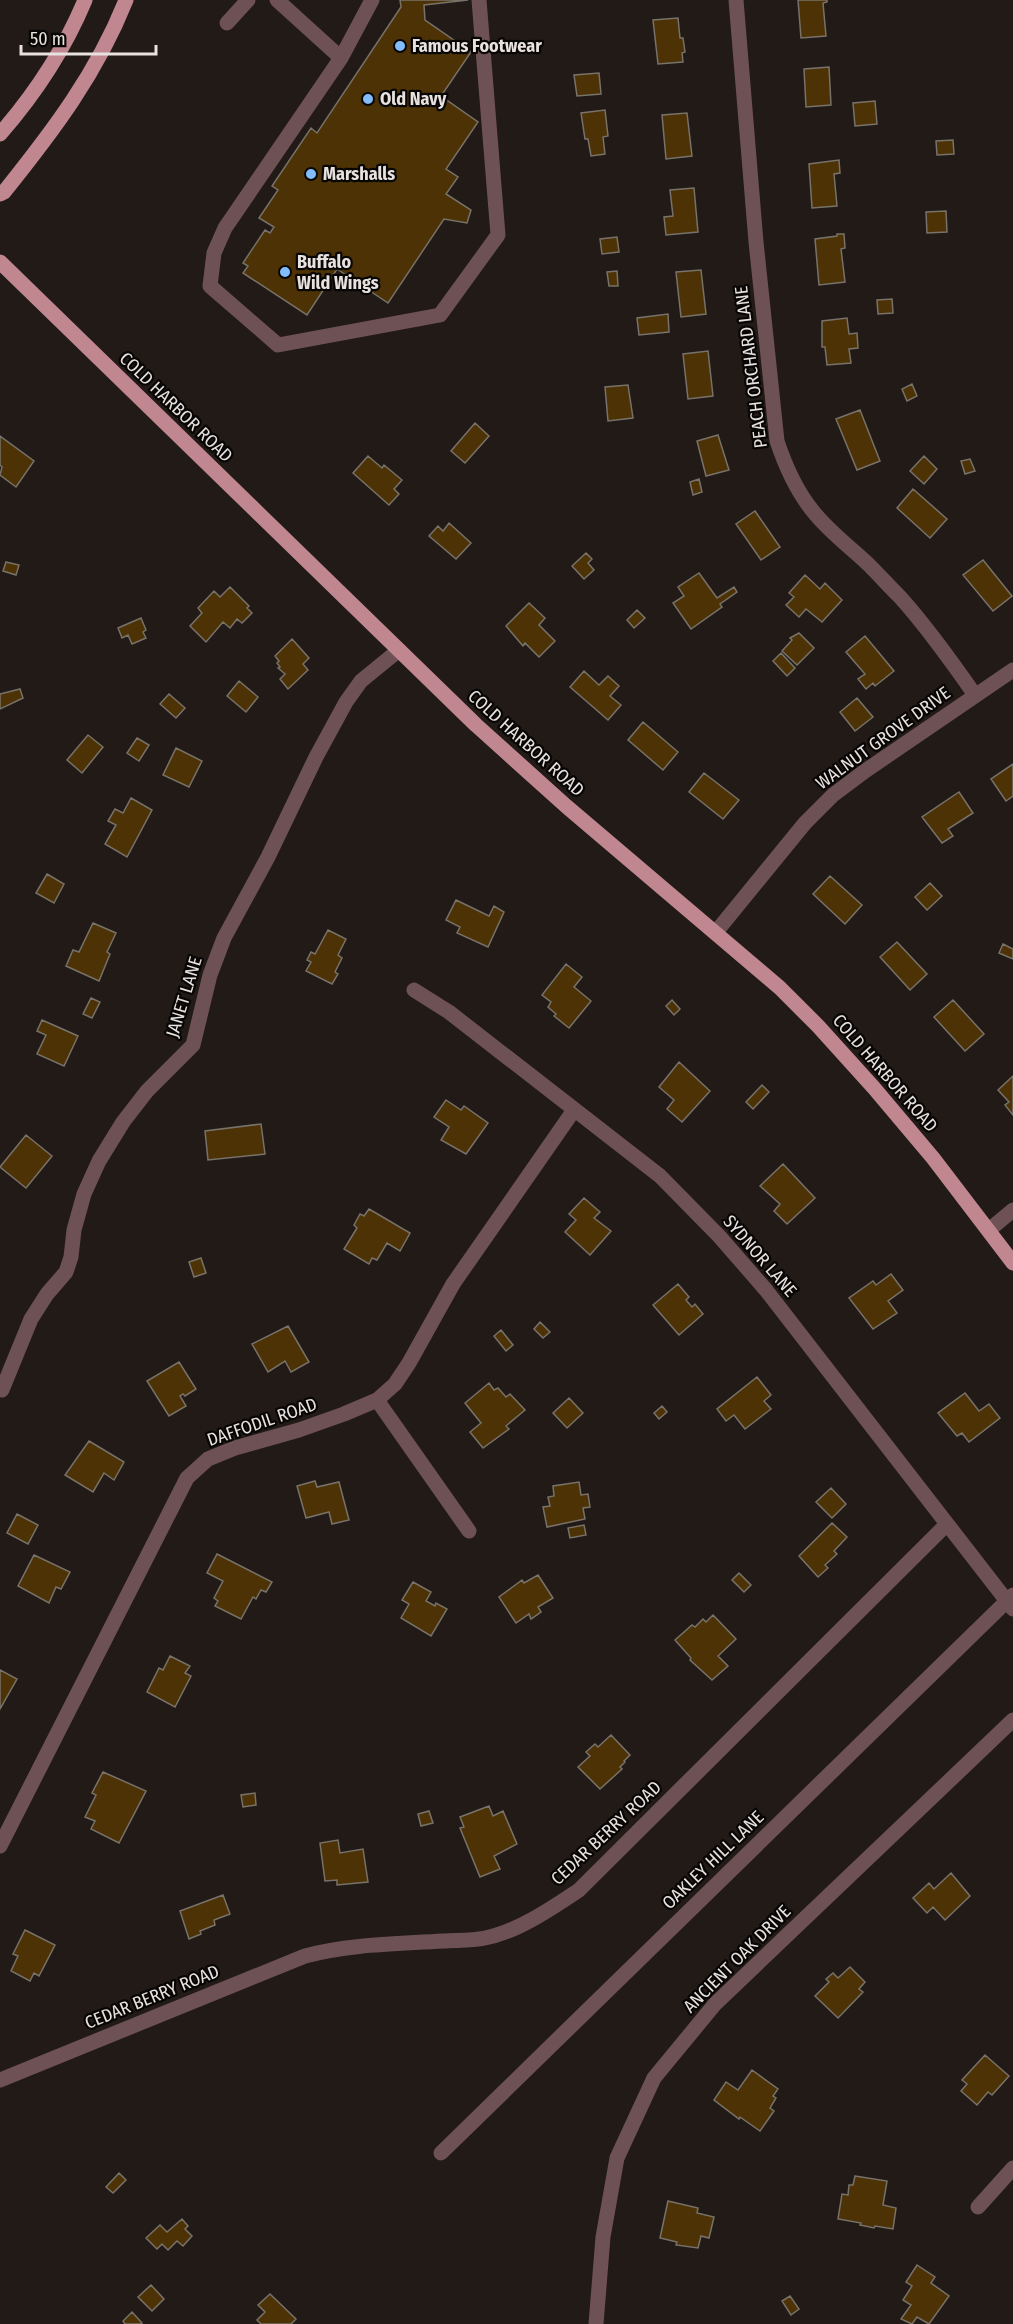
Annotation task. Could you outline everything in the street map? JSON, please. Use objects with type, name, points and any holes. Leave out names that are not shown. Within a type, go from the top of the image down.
[{"type":"main road","points":[[0,134],[34,90],[60,50],[85,0]]},
{"type":"main road","points":[[0,194],[12,183],[71,106],[96,64],[126,0]]},
{"type":"main road","name":"COLD HARBOR ROAD","points":[[0,262],[476,725],[566,806],[780,988],[874,1088],[1013,1263]]},
{"type":"street","points":[[227,22],[248,0]]},
{"type":"street","points":[[277,0],[340,58]]},
{"type":"street","points":[[372,0],[340,58],[225,228],[214,254],[210,286],[278,345],[440,315],[498,235],[480,0]]},
{"type":"street","name":"PEACH ORCHARD LANE","points":[[736,0],[756,242],[777,441],[795,485],[811,510],[902,600],[946,654],[975,695]]},
{"type":"street","name":"JANET LANE","points":[[2,1390],[31,1319],[47,1294],[66,1272],[84,1194],[99,1161],[123,1122],[147,1091],[193,1045],[210,975],[224,938],[268,857],[316,757],[346,702],[361,681],[399,650]]},
{"type":"street","name":"WALNUT GROVE DRIVE","points":[[716,932],[797,831],[833,795],[1013,670]]},
{"type":"street","name":"SYDNOR LANE","points":[[414,990],[449,1012],[660,1176],[719,1236],[765,1290],[947,1524],[1011,1601]]},
{"type":"street","name":"DAFFODIL ROAD","points":[[0,1846],[187,1478],[208,1459],[335,1418],[377,1400],[395,1384],[453,1284],[574,1110]]},
{"type":"street","points":[[988,1230],[1013,1210]]},
{"type":"street","points":[[377,1400],[469,1531]]},
{"type":"street","name":"CEDAR BERRY ROAD","points":[[0,2080],[305,1956],[327,1950],[370,1945],[485,1938],[525,1923],[555,1906],[579,1890],[947,1524]]},
{"type":"street","name":"OAKLEY HILL LANE","points":[[441,2153],[1011,1601]]},
{"type":"street","name":"ANCIENT OAK DRIVE","points":[[596,2324],[603,2237],[617,2158],[654,2078],[715,2004],[1013,1720]]},
{"type":"street","points":[[978,2207],[1013,2168]]},
{"type":"building","points":[[400,0],[468,0],[424,5],[425,20],[471,52],[441,96],[478,122],[446,169],[458,177],[446,194],[471,210],[467,223],[444,219],[388,303],[337,269],[307,315],[243,273],[248,266],[243,263],[265,230],[270,233],[274,227],[259,218],[278,190],[272,186],[311,128],[317,133],[401,7]]},
{"type":"building","points":[[798,0],[827,0],[823,3],[826,36],[801,38]]},
{"type":"building","points":[[678,18],[680,38],[683,38],[685,52],[682,53],[683,62],[658,64],[653,20]]},
{"type":"building","points":[[829,67],[831,105],[806,107],[804,69]]},
{"type":"building","points":[[599,73],[601,94],[577,96],[574,75]]},
{"type":"building","points":[[875,101],[877,124],[855,126],[853,103]]},
{"type":"building","points":[[605,110],[608,136],[603,137],[605,154],[591,156],[588,139],[585,139],[581,113]]},
{"type":"building","points":[[687,113],[692,156],[666,159],[662,115]]},
{"type":"building","points":[[953,140],[954,154],[937,155],[936,141]]},
{"type":"building","points":[[839,160],[840,173],[834,174],[837,206],[812,208],[809,164]]},
{"type":"building","points":[[694,188],[698,232],[666,235],[664,217],[673,216],[670,190]]},
{"type":"building","points":[[946,211],[947,232],[927,233],[926,212]]},
{"type":"building","points":[[837,234],[844,234],[845,248],[841,249],[845,282],[819,285],[815,239],[837,236]]},
{"type":"building","points":[[617,237],[619,252],[602,254],[600,239]]},
{"type":"building","points":[[701,270],[706,314],[681,317],[676,272]]},
{"type":"building","points":[[617,271],[618,286],[609,286],[607,272]]},
{"type":"building","points":[[892,299],[893,313],[878,314],[877,300]]},
{"type":"building","points":[[668,314],[669,332],[639,335],[637,318]]},
{"type":"building","points":[[847,318],[849,334],[857,333],[858,348],[849,349],[851,363],[827,365],[825,347],[822,347],[822,321]]},
{"type":"building","points":[[708,351],[713,396],[688,399],[683,354]]},
{"type":"building","points":[[912,384],[917,396],[907,401],[902,389]]},
{"type":"building","points":[[628,385],[633,418],[608,421],[605,387]]},
{"type":"building","points":[[860,410],[880,461],[857,470],[836,419]]},
{"type":"building","points":[[475,423],[489,436],[465,463],[451,451]]},
{"type":"building","points":[[718,435],[729,470],[706,476],[697,441]]},
{"type":"building","points":[[0,436],[34,461],[16,487],[0,475],[2,467],[0,465]]},
{"type":"building","points":[[368,456],[382,468],[384,465],[402,480],[394,489],[399,494],[389,505],[353,473]]},
{"type":"building","points":[[924,456],[937,469],[924,484],[910,471]]},
{"type":"building","points":[[970,459],[975,471],[965,474],[961,461]]},
{"type":"building","points":[[699,479],[702,492],[693,495],[690,482]]},
{"type":"building","points":[[913,489],[947,519],[930,538],[897,508]]},
{"type":"building","points":[[755,511],[780,547],[761,560],[736,524]]},
{"type":"building","points":[[449,523],[471,543],[456,559],[429,536],[438,526],[443,531]]},
{"type":"building","points":[[586,553],[592,559],[588,563],[594,570],[584,579],[572,566]]},
{"type":"building","points":[[983,560],[1012,596],[993,611],[963,575]]},
{"type":"building","points":[[6,562],[19,565],[16,575],[3,571]]},
{"type":"building","points":[[699,573],[717,598],[734,587],[737,592],[720,604],[722,607],[691,629],[673,603],[684,596],[678,587]]},
{"type":"building","points":[[805,575],[820,589],[825,583],[842,600],[822,622],[806,609],[799,617],[786,605],[794,597],[789,593]]},
{"type":"building","points":[[230,587],[249,606],[247,608],[252,613],[242,623],[237,619],[230,628],[223,622],[206,642],[190,626],[202,613],[198,608],[214,591],[220,597]]},
{"type":"building","points":[[529,603],[545,618],[539,625],[555,641],[539,657],[525,643],[523,646],[506,626]]},
{"type":"building","points":[[637,610],[645,618],[634,628],[627,620]]},
{"type":"building","points":[[141,618],[146,630],[143,632],[146,638],[132,644],[128,635],[122,638],[118,628]]},
{"type":"building","points":[[799,633],[814,648],[797,665],[782,651],[792,640],[790,638]]},
{"type":"building","points":[[865,636],[894,671],[875,686],[873,683],[866,689],[858,679],[865,674],[846,652]]},
{"type":"building","points":[[292,639],[309,658],[303,664],[308,670],[288,689],[280,679],[285,674],[278,668],[280,667],[277,663],[279,661],[275,656]]},
{"type":"building","points":[[781,653],[795,668],[787,676],[773,661]]},
{"type":"building","points":[[584,671],[599,685],[608,676],[619,686],[610,696],[621,705],[608,720],[570,687]]},
{"type":"building","points":[[239,681],[258,697],[246,712],[227,696]]},
{"type":"building","points":[[20,689],[23,698],[0,709],[0,694]]},
{"type":"building","points":[[169,694],[185,708],[176,718],[160,704]]},
{"type":"building","points":[[857,698],[873,717],[855,731],[840,712]]},
{"type":"building","points":[[643,722],[678,752],[663,770],[628,740]]},
{"type":"building","points":[[88,735],[103,747],[82,773],[67,760]]},
{"type":"building","points":[[137,738],[149,745],[139,761],[127,753]]},
{"type":"building","points":[[176,748],[202,761],[189,787],[163,775]]},
{"type":"building","points":[[1013,764],[1013,796],[1006,801],[991,779]]},
{"type":"building","points":[[704,773],[739,800],[723,819],[689,792]]},
{"type":"building","points":[[959,792],[973,813],[948,829],[953,836],[942,843],[922,817]]},
{"type":"building","points":[[131,798],[152,810],[127,857],[105,844],[116,825],[108,821],[115,809],[123,813]]},
{"type":"building","points":[[47,874],[64,884],[54,903],[36,893]]},
{"type":"building","points":[[830,876],[862,905],[845,924],[813,894]]},
{"type":"building","points":[[930,883],[942,896],[927,910],[915,897]]},
{"type":"building","points":[[456,900],[489,916],[494,906],[504,912],[488,947],[457,933],[460,927],[446,920]]},
{"type":"building","points":[[93,923],[116,933],[107,952],[110,954],[99,981],[66,966],[73,950],[79,952]]},
{"type":"building","points":[[328,930],[346,939],[338,955],[342,958],[335,972],[338,974],[332,984],[306,971],[311,962],[307,960],[311,952],[315,954]]},
{"type":"building","points":[[897,942],[927,974],[910,990],[880,957]]},
{"type":"building","points":[[1003,944],[1013,949],[1013,959],[999,953]]},
{"type":"building","points":[[566,964],[582,977],[574,987],[591,1001],[569,1028],[554,1016],[556,1014],[548,1007],[551,1002],[542,995]]},
{"type":"building","points":[[91,998],[100,1002],[92,1018],[83,1014]]},
{"type":"building","points":[[672,1000],[680,1009],[674,1015],[666,1006]]},
{"type":"building","points":[[953,1000],[984,1034],[965,1051],[934,1017]]},
{"type":"building","points":[[42,1020],[78,1036],[64,1066],[37,1054],[46,1035],[37,1031]]},
{"type":"building","points":[[679,1062],[710,1091],[682,1122],[667,1109],[674,1100],[659,1087]]},
{"type":"building","points":[[1013,1076],[1013,1115],[1005,1105],[1009,1102],[998,1090]]},
{"type":"building","points":[[762,1085],[769,1092],[753,1109],[746,1102]]},
{"type":"building","points":[[446,1100],[461,1110],[464,1106],[488,1123],[466,1154],[441,1140],[449,1127],[434,1117]]},
{"type":"building","points":[[261,1124],[265,1154],[208,1160],[205,1131]]},
{"type":"building","points":[[26,1135],[52,1156],[26,1188],[0,1167]]},
{"type":"building","points":[[783,1164],[815,1198],[787,1224],[774,1211],[780,1204],[760,1186]]},
{"type":"building","points":[[584,1198],[600,1212],[594,1218],[611,1231],[590,1255],[565,1232],[576,1220],[569,1214]]},
{"type":"building","points":[[369,1209],[410,1233],[400,1251],[387,1243],[377,1260],[372,1258],[369,1264],[344,1249],[357,1228],[354,1225],[360,1214],[364,1216]]},
{"type":"building","points":[[201,1258],[206,1273],[194,1277],[189,1262]]},
{"type":"building","points":[[891,1274],[903,1290],[888,1301],[897,1313],[873,1329],[849,1298],[873,1281],[876,1285]]},
{"type":"building","points":[[678,1284],[689,1297],[686,1300],[692,1307],[695,1304],[703,1314],[679,1335],[653,1305]]},
{"type":"building","points":[[540,1322],[550,1332],[543,1338],[534,1329]]},
{"type":"building","points":[[288,1326],[309,1362],[291,1372],[285,1361],[268,1372],[252,1344]]},
{"type":"building","points":[[501,1330],[513,1345],[506,1351],[494,1336]]},
{"type":"building","points":[[179,1362],[196,1389],[185,1396],[183,1394],[180,1396],[186,1406],[169,1416],[147,1381]]},
{"type":"building","points":[[757,1377],[771,1395],[764,1401],[771,1409],[745,1429],[734,1415],[726,1421],[717,1409]]},
{"type":"building","points":[[489,1383],[494,1390],[498,1388],[506,1397],[510,1394],[525,1410],[506,1426],[509,1429],[483,1448],[470,1432],[481,1423],[465,1403]]},
{"type":"building","points":[[965,1393],[979,1411],[989,1404],[1000,1418],[969,1442],[962,1433],[957,1436],[938,1413]]},
{"type":"building","points":[[569,1398],[583,1413],[567,1428],[553,1413]]},
{"type":"building","points":[[662,1406],[667,1412],[659,1419],[654,1413]]},
{"type":"building","points":[[89,1441],[124,1462],[114,1480],[104,1473],[93,1492],[65,1475]]},
{"type":"building","points":[[315,1481],[317,1487],[339,1482],[349,1520],[332,1524],[329,1512],[306,1518],[297,1486]]},
{"type":"building","points":[[579,1482],[581,1495],[588,1494],[590,1507],[583,1508],[585,1519],[547,1527],[543,1507],[550,1506],[548,1497],[554,1496],[553,1486]]},
{"type":"building","points":[[831,1488],[846,1504],[832,1518],[816,1502]]},
{"type":"building","points":[[17,1514],[38,1525],[28,1544],[7,1533]]},
{"type":"building","points":[[832,1523],[847,1537],[834,1551],[837,1554],[825,1565],[828,1568],[818,1577],[799,1556]]},
{"type":"building","points":[[584,1525],[586,1535],[570,1538],[568,1528]]},
{"type":"building","points":[[217,1554],[272,1582],[266,1592],[261,1590],[256,1599],[253,1597],[241,1619],[215,1606],[218,1601],[214,1598],[223,1581],[207,1573]]},
{"type":"building","points":[[34,1555],[70,1572],[61,1589],[56,1587],[49,1603],[18,1586]]},
{"type":"building","points":[[739,1573],[751,1585],[744,1592],[732,1580]]},
{"type":"building","points":[[538,1575],[553,1598],[538,1607],[541,1612],[531,1619],[529,1614],[516,1623],[499,1597],[522,1580],[524,1583]]},
{"type":"building","points":[[413,1582],[431,1592],[426,1601],[447,1609],[431,1636],[401,1618],[409,1604],[402,1600]]},
{"type":"building","points":[[713,1615],[736,1639],[718,1656],[728,1666],[712,1680],[690,1660],[691,1658],[675,1640],[692,1625],[695,1627],[703,1619],[706,1622]]},
{"type":"building","points":[[170,1656],[190,1666],[185,1673],[191,1676],[175,1707],[147,1692],[159,1668],[163,1670]]},
{"type":"building","points":[[0,1670],[17,1679],[0,1709]]},
{"type":"building","points":[[611,1735],[630,1755],[620,1767],[622,1769],[600,1789],[578,1767],[590,1756],[586,1752],[595,1744],[598,1747]]},
{"type":"building","points":[[103,1772],[146,1791],[119,1843],[91,1829],[95,1821],[85,1817],[96,1795],[92,1793]]},
{"type":"building","points":[[255,1793],[256,1805],[243,1807],[241,1795]]},
{"type":"building","points":[[489,1806],[493,1816],[503,1811],[517,1844],[494,1856],[500,1869],[480,1877],[460,1828],[464,1827],[460,1817]]},
{"type":"building","points":[[429,1811],[433,1823],[421,1826],[418,1814]]},
{"type":"building","points":[[338,1840],[340,1853],[363,1849],[368,1882],[337,1885],[337,1880],[325,1881],[320,1843]]},
{"type":"building","points":[[951,1873],[970,1896],[945,1920],[933,1907],[927,1913],[913,1898],[929,1883],[934,1889]]},
{"type":"building","points":[[223,1895],[230,1914],[214,1920],[215,1925],[200,1931],[201,1934],[189,1939],[180,1911]]},
{"type":"building","points":[[25,1930],[55,1945],[39,1976],[34,1973],[30,1981],[11,1971],[18,1956],[13,1954]]},
{"type":"building","points":[[850,1967],[865,1982],[859,1989],[863,1992],[838,2018],[815,1996],[829,1982],[826,1979],[833,1973],[838,1978]]},
{"type":"building","points":[[985,2055],[1009,2076],[992,2095],[988,2092],[977,2105],[961,2091],[967,2084],[962,2080]]},
{"type":"building","points":[[752,2070],[778,2089],[773,2096],[776,2098],[770,2108],[774,2111],[760,2131],[714,2100],[726,2082],[738,2090]]},
{"type":"building","points":[[119,2173],[126,2180],[113,2193],[106,2187]]},
{"type":"building","points":[[855,2176],[887,2181],[883,2205],[896,2208],[893,2229],[875,2226],[874,2228],[838,2219],[842,2194],[848,2195],[849,2185],[853,2185]]},
{"type":"building","points":[[668,2201],[698,2208],[697,2213],[714,2217],[709,2238],[701,2236],[698,2248],[676,2245],[677,2242],[660,2238]]},
{"type":"building","points":[[182,2219],[188,2226],[185,2229],[192,2236],[183,2246],[177,2241],[168,2250],[162,2244],[157,2249],[146,2238],[160,2225],[167,2232]]},
{"type":"building","points":[[917,2265],[935,2277],[931,2283],[949,2296],[929,2324],[917,2317],[912,2324],[901,2319],[911,2305],[903,2300],[912,2286],[906,2282]]},
{"type":"building","points":[[151,2285],[164,2299],[152,2311],[138,2297]]},
{"type":"building","points":[[270,2294],[296,2319],[291,2324],[261,2324],[257,2320],[265,2312],[258,2305]]},
{"type":"building","points":[[790,2296],[799,2309],[791,2315],[782,2301]]},
{"type":"building","points":[[132,2312],[141,2324],[125,2324],[123,2321]]},
{"type":"place","name":"Famous Footwear","points":[[400,46]]},
{"type":"place","name":"Old Navy","points":[[368,99]]},
{"type":"place","name":"Marshalls","points":[[311,174]]},
{"type":"place","name":"Buffalo Wild Wings","points":[[285,272]]}]
